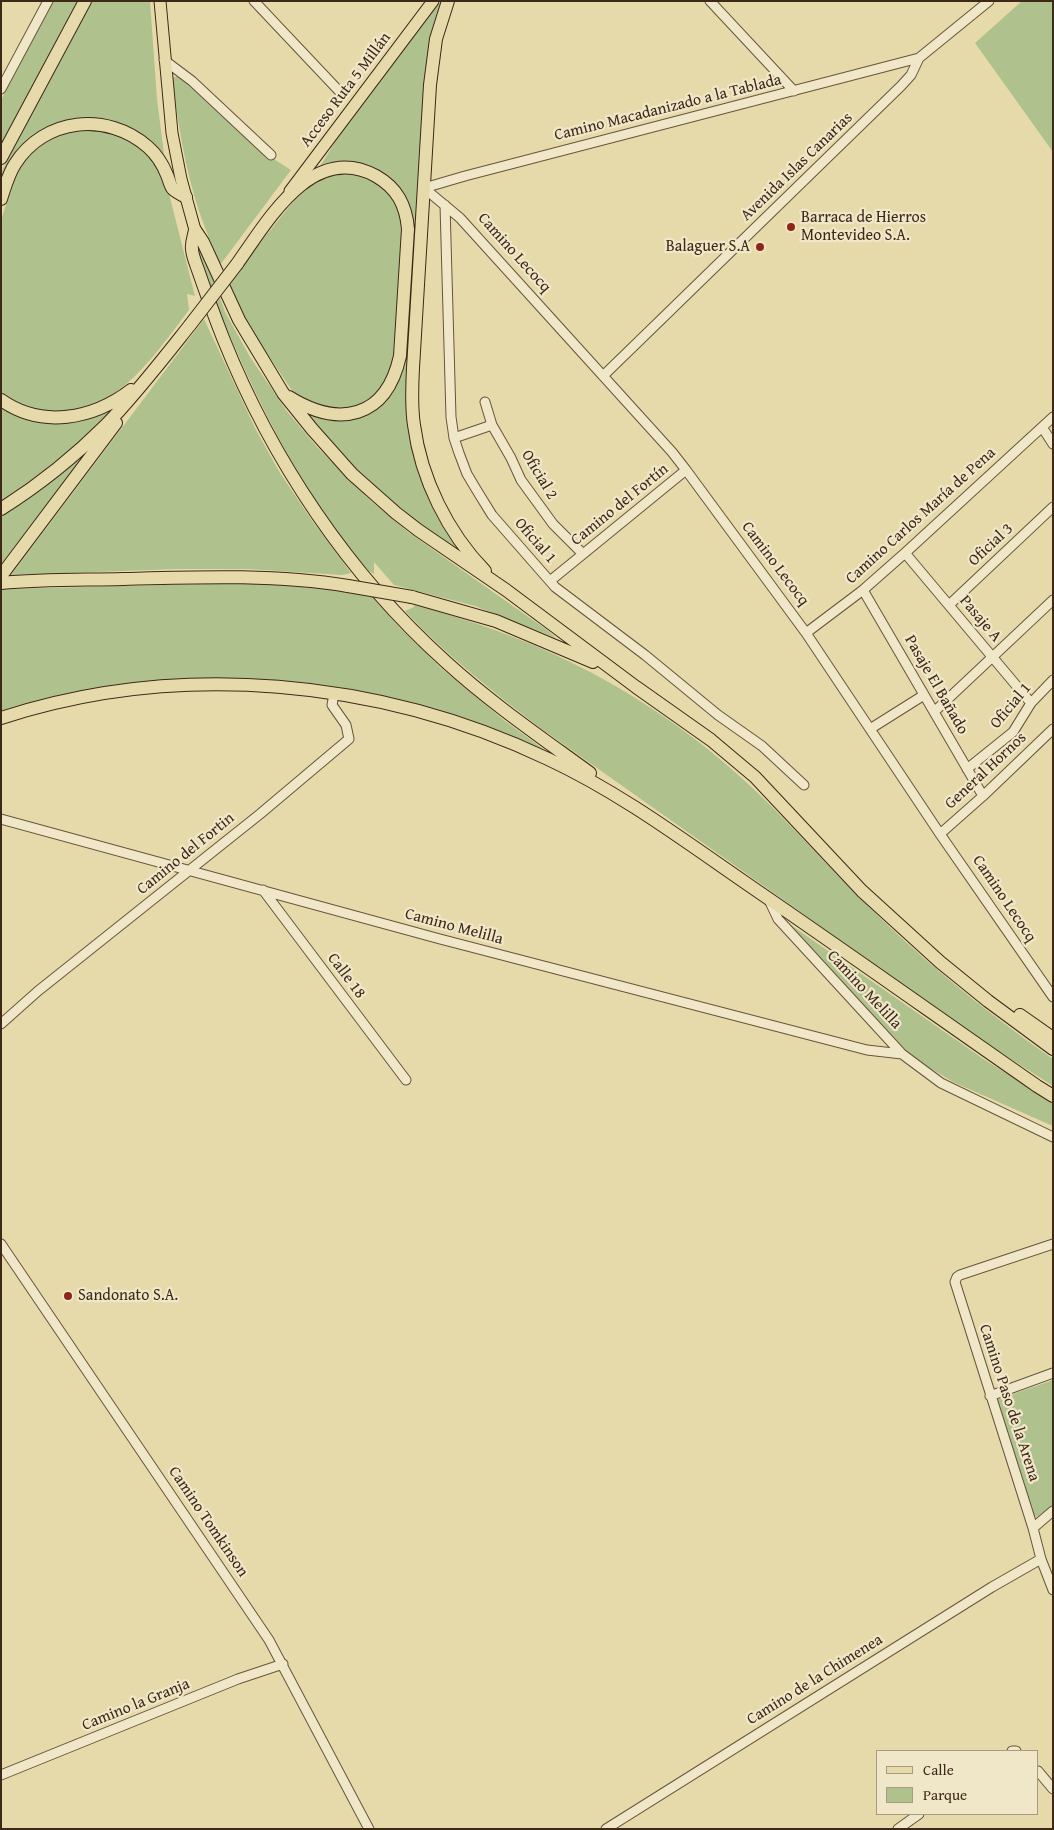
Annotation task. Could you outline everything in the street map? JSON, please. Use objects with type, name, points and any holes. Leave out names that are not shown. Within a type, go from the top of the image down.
[{"type":"highway","points":[[1,158],[85,1]]},
{"type":"highway","points":[[448,1],[436,39],[433,60],[412,390],[414,425],[427,478],[451,526],[479,565],[506,590]]},
{"type":"highway","points":[[1,199],[15,164],[35,141],[65,126],[95,124],[120,130],[141,141],[163,166],[173,189],[186,197]]},
{"type":"highway","points":[[1,509],[22,496],[77,452],[106,424],[190,325],[284,199],[315,175],[337,168],[359,169],[378,177],[395,192],[402,202],[406,213],[408,229],[400,356],[397,369],[387,389],[370,406],[346,414],[314,410],[283,392]]},
{"type":"highway","points":[[195,230],[203,242],[239,320],[283,392],[329,448],[377,496],[418,530],[506,590],[636,687],[711,740],[755,777],[862,891],[940,962],[988,1001],[1053,1049]]},
{"type":"highway","points":[[195,230],[191,249],[226,346],[245,388],[277,449],[314,508],[352,560],[391,606],[446,663],[475,687],[640,809],[866,964],[918,1003],[1053,1096]]},
{"type":"highway","points":[[1,400],[22,413],[59,418],[72,417],[121,397],[155,368]]},
{"type":"highway","points":[[1,576],[141,392],[155,368]]},
{"type":"highway","points":[[1,584],[70,580],[220,577],[313,580],[412,597],[496,621],[597,664],[636,687]]},
{"type":"highway","points":[[1,718],[66,700],[115,692],[165,687],[208,684],[285,688],[334,694],[391,704],[442,718],[499,738],[570,770],[640,809]]},
{"type":"highway","points":[[988,1001],[1009,1008],[1053,1038]]},
{"type":"main road","points":[[160,1],[172,133],[195,230]]},
{"type":"main road","name":"Acceso Ruta 5 Millán","points":[[284,199],[433,1]]},
{"type":"street","points":[[1,89],[48,1]]},
{"type":"street","points":[[254,1],[338,91]]},
{"type":"street","points":[[710,1],[794,91]]},
{"type":"street","name":"Avenida Islas Canarias","points":[[604,376],[901,86],[910,75],[919,58],[989,1]]},
{"type":"street","name":"Camino Macadanizado a la Tablada","points":[[424,188],[919,58]]},
{"type":"street","points":[[164,60],[192,81],[271,155]]},
{"type":"street","name":"Camino Lecocq","points":[[424,188],[460,218],[604,376],[686,470],[806,633],[940,834],[1053,997]]},
{"type":"street","name":"Oficial 1","points":[[445,205],[449,398],[454,438],[467,474],[492,515],[555,588],[645,655],[718,715],[762,746],[804,785]]},
{"type":"street","name":"Oficial 2","points":[[485,402],[492,424],[528,490],[554,524],[583,554]]},
{"type":"street","name":"Camino Carlos María de Pena","points":[[806,633],[863,590],[1053,417]]},
{"type":"street","points":[[454,438],[492,424]]},
{"type":"street","points":[[1042,426],[1053,444]]},
{"type":"street","name":"Camino del Fortín","points":[[550,581],[686,470]]},
{"type":"street","name":"Oficial 3","points":[[949,605],[1053,507]]},
{"type":"street","name":"Pasaje A","points":[[905,553],[1031,703]]},
{"type":"street","name":"Pasaje El Bañado","points":[[863,590],[983,796]]},
{"type":"street","points":[[934,712],[1053,600]]},
{"type":"street","name":"Oficial 1","points":[[967,769],[1013,732],[1031,703],[1053,680]]},
{"type":"street","name":"Camino del Fortin","points":[[1,1024],[38,991],[190,870],[349,739],[346,725],[332,705],[334,694]]},
{"type":"street","points":[[870,729],[924,695]]},
{"type":"street","name":"General Hornos","points":[[940,834],[1053,729]]},
{"type":"street","name":"Camino Melilla","points":[[1,819],[449,941],[867,1050],[902,1054]]},
{"type":"street","name":"Calle 18","points":[[263,890],[406,1080]]},
{"type":"street","name":"Camino Melilla","points":[[769,898],[778,919],[902,1054],[942,1082],[1053,1137]]},
{"type":"street","name":"Camino Tomkinson","points":[[1,1244],[222,1570],[283,1664],[369,1829]]},
{"type":"street","name":"Camino Paso de la Arena","points":[[1053,1244],[960,1275],[955,1282],[1033,1528],[1041,1559],[1053,1590]]},
{"type":"street","points":[[990,1396],[1053,1373]]},
{"type":"street","points":[[1033,1528],[1053,1511]]},
{"type":"street","name":"Camino de la Chimenea","points":[[606,1829],[992,1587],[1041,1559]]},
{"type":"street","name":"Camino la Granja","points":[[1,1775],[238,1679],[283,1664]]},
{"type":"street","points":[[1039,1772],[1053,1789]]},
{"type":"street","points":[[898,1829],[918,1815]]},
{"type":"green space","points":[[54,1],[80,1],[1,148],[1,100]]},
{"type":"green space","points":[[91,1],[150,1],[157,99],[164,154],[152,141],[138,133],[53,126],[1,185],[1,174],[11,149]]},
{"type":"green space","points":[[441,1],[427,57],[425,73],[406,396],[409,428],[465,553],[462,556],[424,529],[351,466],[305,412],[319,417],[343,420],[390,393],[412,227],[382,174],[372,168],[350,163],[340,163],[319,168],[335,142]]},
{"type":"green space","points":[[1022,1],[1053,1],[1053,152],[975,43]]},
{"type":"green space","points":[[181,75],[269,156],[291,170],[220,265],[194,195],[179,129],[172,78]]},
{"type":"green space","points":[[96,130],[116,134],[136,143],[146,151],[165,178],[195,296],[187,294],[189,310],[148,362],[115,393],[97,404],[76,410],[54,412],[33,409],[20,405],[1,394],[1,221],[13,181],[27,157],[45,143],[66,133]]},
{"type":"green space","points":[[353,172],[384,186],[398,205],[404,235],[393,370],[370,402],[337,412],[295,395],[244,319],[227,287],[303,189],[331,173]]},
{"type":"green space","points":[[199,251],[206,257],[225,312],[250,357],[286,410],[317,447],[370,500],[408,532],[556,638],[475,606],[394,585],[374,562],[374,574],[369,571],[346,544],[305,485],[270,422],[208,289]]},
{"type":"green space","points":[[204,319],[255,428],[280,473],[351,573],[342,575],[247,569],[178,569],[11,575]]},
{"type":"green space","points":[[1,405],[24,418],[108,407],[111,411],[65,456],[1,504]]},
{"type":"green space","points":[[115,417],[1,569],[1,514]]},
{"type":"green space","points":[[247,583],[329,589],[372,597],[400,628],[441,668],[505,721],[549,753],[481,725],[414,703],[346,689],[279,680],[211,678],[142,683],[72,694],[1,711],[1,589]]},
{"type":"green space","points":[[414,605],[496,631],[573,663],[609,682],[680,728],[753,788],[880,918],[927,961],[976,1002],[1053,1059],[1053,1086],[983,1041],[539,727],[437,643],[405,611],[414,607]]},
{"type":"green space","points":[[788,923],[985,1060],[1053,1103],[1053,1126],[953,1082],[912,1057]]},
{"type":"green space","points":[[1053,1380],[1053,1505],[1037,1517],[1032,1516],[996,1400]]},
{"type":"place","name":"Barraca de Hierros Montevideo S.A.","points":[[791,227]]},
{"type":"place","name":"Balaguer S.A","points":[[760,247]]},
{"type":"place","name":"Sandonato S.A.","points":[[68,1296]]}]
